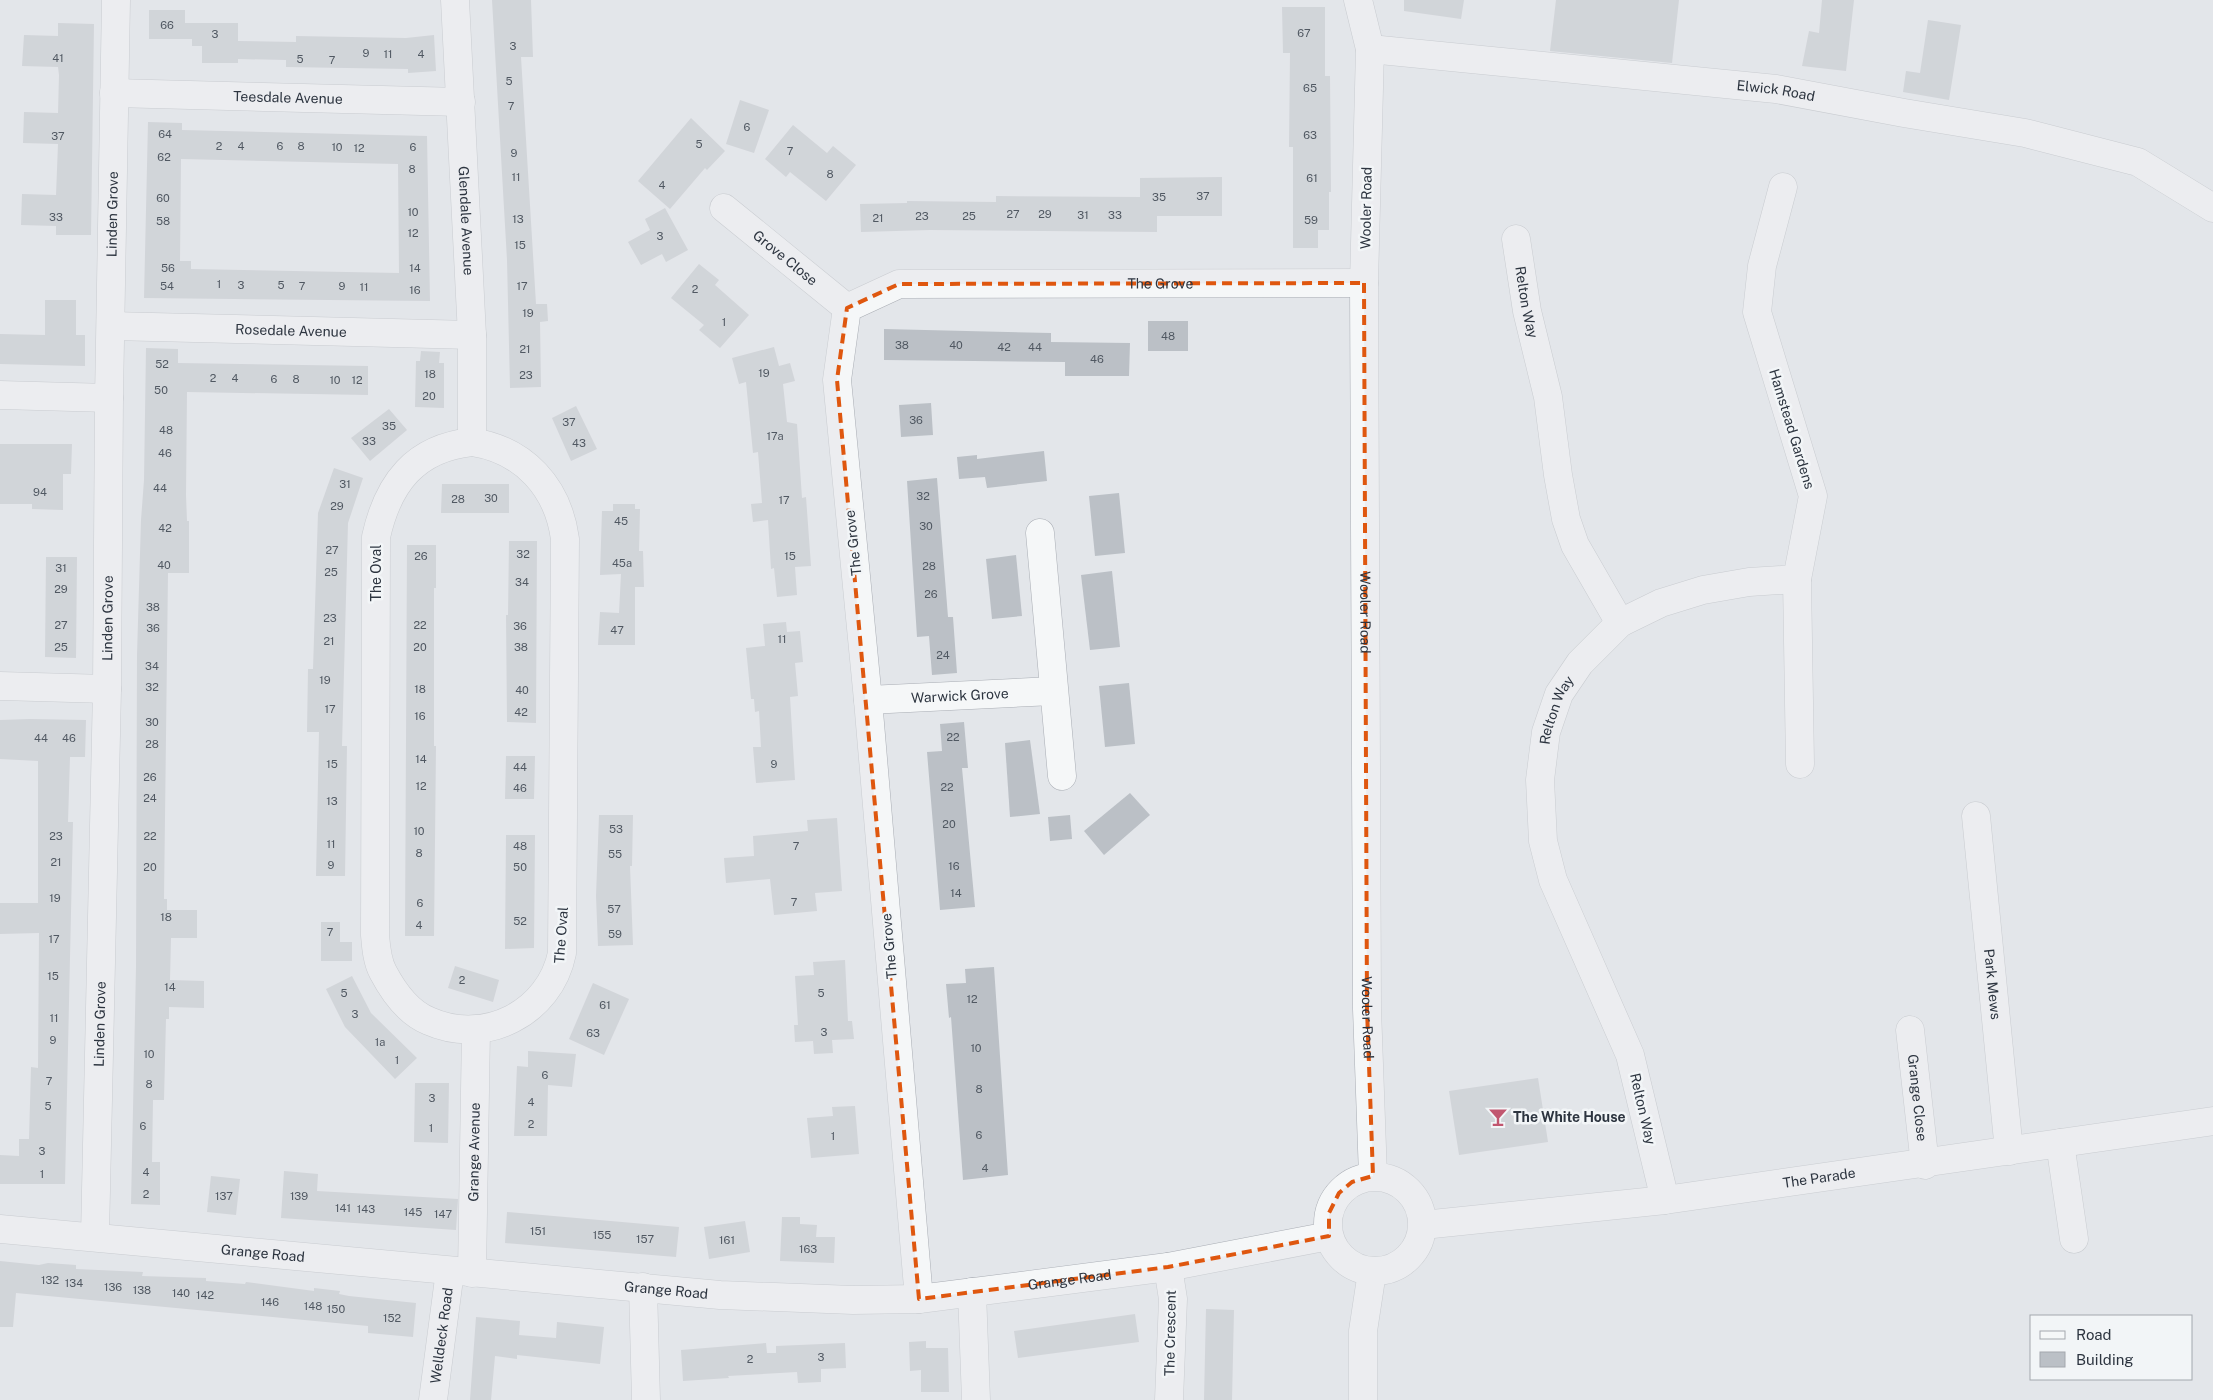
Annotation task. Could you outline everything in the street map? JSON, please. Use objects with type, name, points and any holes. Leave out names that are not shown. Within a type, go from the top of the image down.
[{"type":"street","name":"Linden Grove","points":[[95,1236],[107,689],[109,398],[116,0]]},
{"type":"street","name":"Glendale Avenue","points":[[455,0],[472,335],[472,442]]},
{"type":"street","points":[[1358,0],[1370,49]]},
{"type":"street","name":"Elwick Road","points":[[1370,49],[1776,89],[1904,114],[2025,133],[2138,162],[2213,208]]},
{"type":"street","name":"Wooler Road","points":[[1370,49],[1364,283],[1367,1009],[1373,1176]]},
{"type":"street","name":"Teesdale Avenue","points":[[114,93],[461,102]]},
{"type":"street","name":"Hamstead Gardens","points":[[1783,187],[1762,266],[1756,312],[1813,496],[1797,579]]},
{"type":"street","name":"Grove Close","points":[[724,208],[847,308]]},
{"type":"street","name":"Relton Way","points":[[1516,239],[1527,311],[1548,397],[1566,519],[1589,572],[1620,623],[1580,663],[1559,694],[1546,732],[1540,780],[1543,841],[1553,880],[1630,1055],[1665,1200]]},
{"type":"street","name":"The Grove","points":[[919,1298],[868,700],[837,380],[847,308],[899,284],[1364,283]]},
{"type":"street","name":"Rosedale Avenue","points":[[111,326],[472,335]]},
{"type":"street","points":[[0,395],[109,398]]},
{"type":"street","name":"The Oval","points":[[472,442],[488,444],[512,454],[534,470],[553,497],[563,521],[565,539],[562,953],[554,979],[543,996],[527,1011],[502,1025],[476,1030],[452,1029],[428,1021],[406,1006],[382,970],[375,935],[376,537],[389,495],[418,462],[437,450],[452,444],[472,442]]},
{"type":"street","points":[[1040,533],[1062,776]]},
{"type":"street","points":[[1620,623],[1661,603],[1703,590],[1749,582],[1797,579],[1800,764]]},
{"type":"street","points":[[0,686],[107,689]]},
{"type":"street","name":"Warwick Grove","points":[[868,700],[1053,691]]},
{"type":"street","name":"Park Mews","points":[[1976,816],[2009,1151]]},
{"type":"street","name":"Grange Avenue","points":[[461,1272],[476,1030]]},
{"type":"street","name":"Grange Close","points":[[1910,1030],[1925,1165]]},
{"type":"street","name":"The Parade","points":[[1423,1226],[1665,1200],[1925,1165],[2060,1143],[2213,1122]]},
{"type":"street","points":[[2060,1143],[2074,1239]]},
{"type":"street","points":[[1373,1176],[1390,1179],[1405,1187],[1419,1206],[1423,1226],[1414,1250],[1402,1263],[1388,1270],[1372,1272],[1351,1265],[1339,1255],[1329,1236],[1329,1214],[1339,1193],[1352,1182],[1373,1176]]},
{"type":"street","name":"Grange Road","points":[[0,1229],[95,1236],[461,1272],[787,1299],[919,1298],[972,1292],[1168,1267],[1329,1236]]},
{"type":"street","name":"The Crescent","points":[[1168,1267],[1173,1299],[1169,1400]]},
{"type":"street","name":"Welldeck Road","points":[[433,1400],[461,1272]]},
{"type":"street","points":[[1363,1400],[1363,1331],[1372,1272]]},
{"type":"street","points":[[643,1287],[646,1400]]},
{"type":"street","points":[[972,1292],[976,1400]]},
{"type":"highlighted area","points":[[1364,283],[1367,1009],[1373,1176],[1352,1182],[1339,1193],[1329,1213],[1329,1236],[1168,1267],[919,1299],[837,380],[847,308],[899,284]]},
{"type":"building","points":[[492,0],[531,0],[533,57],[521,57],[536,304],[547,304],[548,321],[540,322],[541,387],[510,388],[507,260]]},
{"type":"building","points":[[1404,0],[1464,0],[1461,19],[1404,11]]},
{"type":"building","points":[[1556,0],[1679,0],[1672,63],[1550,51]]},
{"type":"building","points":[[1822,0],[1854,0],[1846,71],[1802,66],[1809,31],[1819,33]]},
{"type":"building","points":[[1282,7],[1325,7],[1325,76],[1330,76],[1331,192],[1329,192],[1329,230],[1318,230],[1318,248],[1293,248],[1293,147],[1289,147],[1290,53],[1283,53]]},
{"type":"building","points":[[149,10],[185,10],[185,23],[238,23],[238,41],[296,42],[296,36],[406,38],[434,35],[436,71],[408,73],[408,69],[286,67],[286,60],[238,59],[238,63],[202,63],[202,46],[192,46],[192,39],[149,39]]},
{"type":"building","points":[[1928,20],[1961,25],[1949,100],[1903,92],[1906,71],[1920,73]]},
{"type":"building","points":[[58,23],[94,24],[91,235],[56,235],[56,226],[21,225],[22,194],[56,195],[58,144],[23,143],[24,112],[58,113],[59,75],[58,67],[22,66],[24,35],[58,36]]},
{"type":"building","points":[[740,100],[769,110],[754,153],[726,144]]},
{"type":"building","points":[[691,118],[725,151],[707,170],[705,168],[670,209],[638,181]]},
{"type":"building","points":[[148,122],[182,123],[182,130],[427,136],[430,301],[144,298]],"holes":[[[181,159],[398,164],[399,273],[191,269],[191,261],[180,261]]]},
{"type":"building","points":[[793,125],[827,153],[833,146],[856,165],[826,201],[790,172],[786,177],[765,159]]},
{"type":"building","points":[[1222,177],[1222,216],[1157,216],[1157,232],[930,230],[861,232],[860,204],[907,203],[907,201],[996,202],[996,196],[1140,197],[1140,178]]},
{"type":"building","points":[[665,208],[688,250],[666,262],[662,254],[641,265],[628,242],[650,230],[645,219]]},
{"type":"building","points":[[699,264],[719,280],[715,285],[749,315],[720,348],[699,330],[704,325],[671,298]]},
{"type":"building","points":[[45,300],[76,300],[76,335],[85,335],[85,366],[0,364],[0,334],[45,335]]},
{"type":"building","points":[[1148,321],[1188,321],[1188,351],[1148,351]]},
{"type":"building","points":[[884,329],[1051,333],[1051,342],[1130,343],[1129,376],[1065,376],[1065,362],[884,360]]},
{"type":"building","points":[[774,347],[779,366],[790,363],[795,381],[783,384],[787,422],[797,424],[802,498],[806,497],[811,566],[795,567],[797,595],[777,597],[774,568],[771,569],[768,520],[753,522],[751,504],[762,503],[758,452],[753,453],[746,382],[739,384],[732,358]]},
{"type":"building","points":[[146,348],[178,349],[178,363],[368,366],[368,395],[187,392],[186,495],[187,521],[189,521],[189,573],[168,573],[164,899],[167,899],[167,910],[197,910],[197,938],[171,938],[170,980],[204,981],[204,1008],[169,1007],[169,1019],[166,1019],[164,1100],[153,1100],[152,1162],[160,1162],[160,1205],[131,1204],[136,967],[137,655],[144,480]]},
{"type":"building","points":[[421,351],[440,352],[439,363],[444,363],[444,408],[415,407],[416,361],[420,361]]},
{"type":"building","points":[[931,403],[933,435],[901,437],[899,405]]},
{"type":"building","points":[[576,406],[597,449],[571,461],[552,418]]},
{"type":"building","points":[[389,409],[407,430],[370,461],[351,438]]},
{"type":"building","points":[[0,444],[72,444],[71,474],[63,474],[63,510],[32,509],[32,504],[0,504]]},
{"type":"building","points":[[1044,451],[1047,481],[987,488],[985,477],[959,479],[957,457],[977,455],[977,459]]},
{"type":"building","points":[[334,468],[363,478],[348,523],[342,746],[347,746],[345,876],[316,876],[319,732],[307,732],[308,669],[313,669],[318,513]]},
{"type":"building","points":[[937,478],[948,617],[953,617],[957,673],[932,675],[929,636],[917,637],[907,481]]},
{"type":"building","points":[[442,484],[509,484],[509,513],[441,513]]},
{"type":"building","points":[[1119,493],[1125,553],[1095,556],[1089,496]]},
{"type":"building","points":[[613,504],[635,504],[635,509],[640,509],[639,551],[643,551],[644,587],[635,587],[635,645],[598,645],[600,612],[619,613],[621,574],[600,575],[602,511],[613,511]]},
{"type":"building","points":[[509,541],[537,541],[536,723],[507,722],[506,615],[508,615]]},
{"type":"building","points":[[407,545],[436,545],[436,588],[434,588],[434,746],[436,746],[434,936],[405,936]]},
{"type":"building","points":[[1016,555],[1022,616],[992,619],[986,559]]},
{"type":"building","points":[[46,557],[77,557],[76,658],[45,657]]},
{"type":"building","points":[[1112,571],[1120,647],[1090,650],[1081,575]]},
{"type":"building","points":[[786,622],[787,632],[800,631],[803,662],[795,663],[798,696],[790,697],[795,780],[756,783],[753,747],[761,747],[759,711],[755,712],[754,699],[751,699],[746,648],[765,646],[763,624]]},
{"type":"building","points":[[1129,683],[1135,744],[1105,747],[1099,686]]},
{"type":"building","points":[[0,720],[86,720],[85,757],[70,757],[68,822],[73,822],[65,1184],[0,1184],[0,1155],[19,1156],[19,1139],[29,1139],[31,1067],[38,1068],[39,933],[0,934],[0,903],[38,903],[38,761],[0,759]]},
{"type":"building","points":[[964,722],[968,768],[962,768],[975,907],[940,910],[927,752],[942,751],[940,724]]},
{"type":"building","points":[[1030,740],[1040,814],[1010,817],[1005,743]]},
{"type":"building","points":[[506,756],[535,756],[534,799],[505,799]]},
{"type":"building","points":[[1130,793],[1150,815],[1104,855],[1084,831]]},
{"type":"building","points":[[599,815],[633,815],[632,866],[630,866],[633,945],[598,946],[596,896]]},
{"type":"building","points":[[1070,815],[1072,839],[1050,841],[1048,817]]},
{"type":"building","points":[[837,818],[842,891],[815,893],[817,911],[774,915],[770,879],[726,883],[724,858],[754,856],[753,836],[808,831],[807,820]]},
{"type":"building","points":[[506,835],[535,835],[534,948],[505,949]]},
{"type":"building","points":[[321,922],[340,922],[340,942],[352,942],[352,961],[321,961]]},
{"type":"building","points":[[845,960],[848,1021],[852,1021],[854,1039],[832,1040],[833,1053],[814,1054],[813,1041],[795,1042],[794,1025],[798,1025],[795,976],[814,975],[813,962]]},
{"type":"building","points":[[455,966],[499,980],[493,1002],[448,988]]},
{"type":"building","points":[[994,967],[1008,1175],[963,1180],[951,1017],[949,1018],[946,984],[966,983],[965,969]]},
{"type":"building","points":[[352,976],[371,1013],[417,1058],[395,1079],[345,1027],[326,989]]},
{"type":"building","points":[[593,983],[629,999],[604,1055],[569,1039]]},
{"type":"building","points":[[528,1051],[576,1054],[572,1087],[548,1085],[547,1136],[514,1136],[517,1066],[528,1067]]},
{"type":"building","name":"The White House","points":[[1538,1078],[1548,1142],[1459,1155],[1449,1091]]},
{"type":"building","points":[[415,1083],[449,1083],[448,1143],[414,1142]]},
{"type":"building","points":[[855,1106],[859,1154],[811,1158],[807,1118],[833,1116],[832,1107]]},
{"type":"building","points":[[284,1171],[318,1174],[317,1191],[458,1199],[456,1230],[281,1218]]},
{"type":"building","points":[[211,1176],[240,1179],[236,1215],[207,1212]]},
{"type":"building","points":[[507,1212],[679,1227],[676,1257],[505,1243]]},
{"type":"building","points":[[782,1217],[800,1217],[800,1224],[817,1225],[816,1237],[835,1237],[834,1263],[780,1261]]},
{"type":"building","points":[[745,1221],[750,1252],[709,1259],[704,1227]]},
{"type":"building","points":[[0,1261],[39,1265],[48,1263],[76,1265],[76,1269],[143,1272],[142,1276],[206,1278],[206,1281],[245,1284],[246,1282],[314,1291],[314,1288],[340,1291],[339,1294],[349,1296],[416,1303],[413,1337],[368,1333],[368,1326],[16,1293],[13,1327],[0,1327]]},
{"type":"building","points":[[1206,1309],[1234,1310],[1232,1400],[1204,1400]]},
{"type":"building","points":[[1135,1314],[1139,1342],[1018,1358],[1014,1331]]},
{"type":"building","points":[[476,1317],[520,1321],[519,1335],[556,1338],[557,1322],[604,1327],[600,1364],[517,1355],[517,1359],[495,1356],[491,1400],[470,1400]]},
{"type":"building","points":[[926,1341],[926,1348],[948,1348],[949,1392],[921,1392],[921,1370],[910,1371],[909,1342]]},
{"type":"building","points":[[766,1343],[767,1353],[776,1353],[776,1346],[845,1343],[846,1368],[821,1369],[821,1382],[798,1383],[797,1372],[683,1381],[681,1350]]},
{"type":"place","name":"The White House","points":[[1498,1117]]}]
